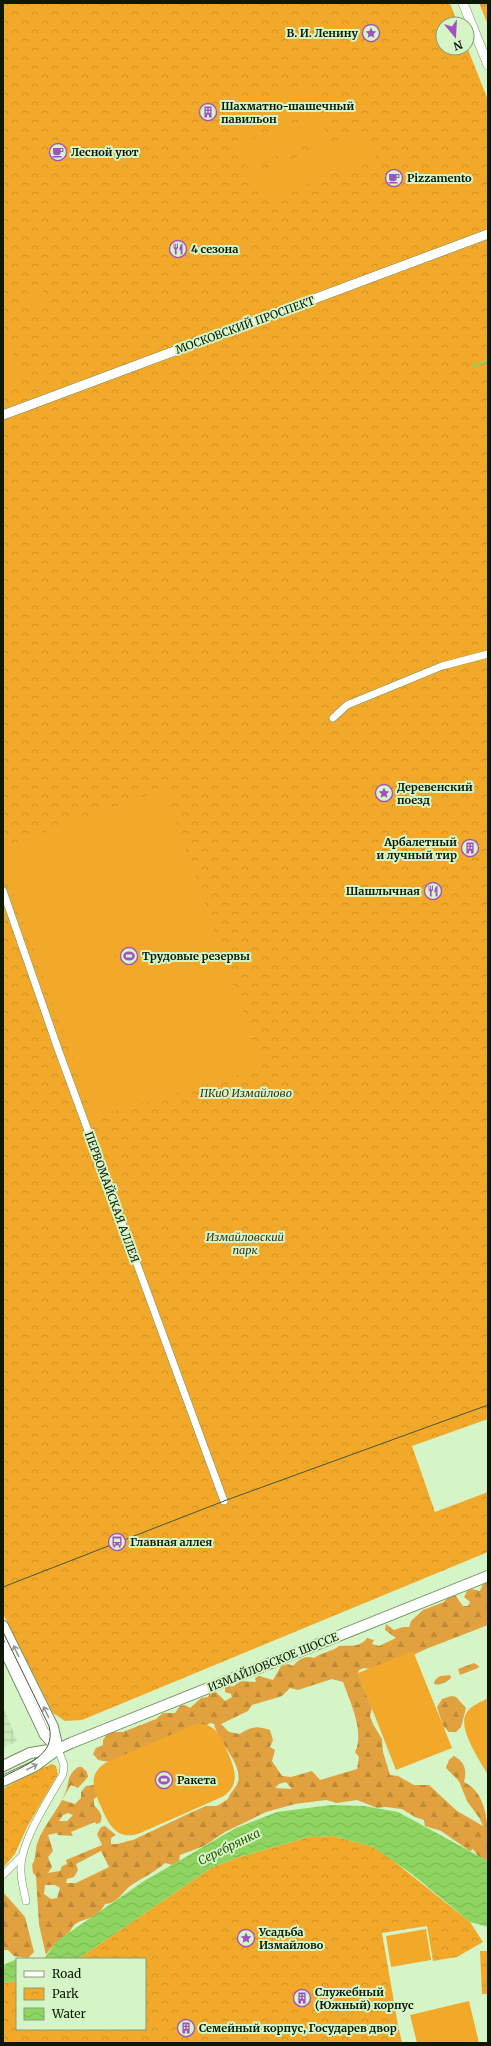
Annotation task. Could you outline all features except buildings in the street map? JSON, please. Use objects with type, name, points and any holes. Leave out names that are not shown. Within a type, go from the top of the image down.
[{"type":"main road","name":"ИЗМАЙЛОВСКОЕ ШОССЕ","points":[[58,1749],[488,1576]]},
{"type":"main road","points":[[3,1626],[53,1727],[58,1749]]},
{"type":"main road","points":[[3,1647],[43,1730],[49,1740],[58,1749]]},
{"type":"main road","points":[[3,1766],[30,1753],[41,1744],[44,1736],[43,1730]]},
{"type":"main road","points":[[30,1753],[58,1749]]},
{"type":"main road","points":[[3,1781],[35,1766],[58,1749]]},
{"type":"street","points":[[463,3],[488,65]]},
{"type":"street","name":"МОСКОВСКИЙ ПРОСПЕКТ","points":[[3,415],[488,234]]},
{"type":"street","points":[[333,718],[346,705],[442,666],[488,654]]},
{"type":"street","name":"ПЕРВОМАЙСКАЯ АЛЛЕЯ","points":[[3,891],[58,1049],[224,1501]]},
{"type":"street","points":[[26,1900],[20,1866],[22,1856],[35,1824],[63,1774],[64,1765],[58,1749]]},
{"type":"street","points":[[3,1875],[22,1856]]},
{"type":"shaded area","points":[[3,1706],[17,1741],[3,1748]]},
{"type":"green space","name":"ПКиО Измайлово","points":[[3,3],[450,3],[455,16],[435,16],[435,56],[471,56],[488,100],[488,1419],[412,1446],[435,1512],[488,1492],[488,1552],[82,1720],[65,1721],[53,1713],[3,1614]]},
{"type":"green space","points":[[479,3],[488,3],[488,25]]},
{"type":"green space","points":[[308,82],[318,109],[241,138],[230,111]]},
{"type":"green space","points":[[319,114],[328,137],[247,167],[239,144]]},
{"type":"green space","points":[[366,131],[376,157],[261,201],[251,174]]},
{"type":"green space","points":[[41,286],[47,301],[33,307],[27,291]]},
{"type":"green space","points":[[3,330],[7,334],[21,376],[19,382],[3,388]]},
{"type":"green space","name":"Трудовые резервы","points":[[165,789],[262,1068],[94,1117],[3,866],[3,847]]},
{"type":"green space","points":[[488,1582],[488,1625],[409,1657],[371,1669],[364,1668],[359,1670],[358,1673],[372,1708],[370,1716],[382,1739],[383,1752],[390,1775],[398,1776],[414,1785],[429,1785],[457,1811],[483,1826],[480,1819],[467,1801],[459,1781],[446,1768],[449,1760],[454,1756],[461,1761],[465,1770],[464,1782],[473,1788],[479,1796],[486,1817],[488,1828],[488,1861],[478,1856],[473,1849],[470,1851],[441,1831],[425,1826],[424,1820],[415,1817],[402,1809],[385,1807],[377,1808],[357,1800],[337,1803],[326,1800],[295,1804],[266,1812],[225,1832],[204,1846],[180,1855],[179,1861],[172,1865],[165,1863],[133,1884],[114,1901],[105,1904],[94,1916],[74,1925],[46,1955],[39,1925],[36,1876],[33,1873],[32,1865],[37,1844],[43,1830],[63,1798],[70,1776],[74,1770],[78,1767],[82,1767],[87,1772],[88,1777],[78,1788],[71,1785],[62,1800],[75,1804],[81,1798],[81,1792],[86,1786],[94,1785],[98,1796],[94,1799],[94,1805],[100,1813],[101,1820],[100,1823],[96,1824],[95,1822],[71,1832],[73,1836],[58,1835],[57,1833],[48,1835],[53,1851],[48,1857],[52,1867],[48,1873],[60,1871],[62,1866],[67,1864],[66,1860],[102,1845],[97,1834],[101,1827],[105,1826],[116,1835],[111,1838],[111,1844],[133,1840],[206,1806],[217,1806],[228,1799],[238,1782],[239,1775],[234,1760],[216,1731],[214,1724],[210,1723],[203,1728],[110,1762],[98,1760],[93,1754],[96,1748],[103,1745],[103,1740],[109,1732],[123,1732],[156,1719],[163,1713],[175,1713],[180,1706],[185,1705],[190,1708],[201,1698],[208,1697],[209,1694],[216,1692],[225,1701],[232,1697],[231,1694],[225,1692],[225,1687],[234,1686],[241,1681],[256,1682],[255,1678],[259,1676],[273,1680],[281,1666],[288,1664],[293,1666],[302,1658],[314,1658],[339,1646],[358,1645],[367,1638],[374,1640],[372,1644],[379,1646],[396,1638],[385,1630],[386,1624],[394,1630],[409,1627],[411,1621],[423,1610],[444,1602],[449,1596],[456,1596],[463,1606],[468,1606],[470,1602],[464,1597],[467,1591],[472,1589],[480,1591],[483,1584]],"holes":[[[332,1679],[343,1682],[353,1707],[357,1727],[358,1744],[355,1752],[359,1757],[357,1769],[320,1780],[312,1771],[291,1777],[282,1776],[272,1761],[275,1750],[270,1747],[273,1740],[270,1730],[254,1728],[248,1729],[240,1734],[229,1732],[221,1724],[248,1711],[252,1705],[282,1696],[290,1688],[298,1690]],[[286,1782],[292,1789],[275,1788],[279,1784]],[[68,1813],[73,1815],[67,1821],[59,1821],[63,1815]],[[101,1851],[109,1867],[76,1883],[66,1883],[67,1879],[74,1877],[78,1870],[76,1864]],[[45,1885],[55,1885],[60,1888],[57,1898],[51,1899],[44,1894]]]},
{"type":"green space","points":[[413,1651],[452,1748],[396,1770],[358,1673]]},
{"type":"green space","points":[[474,1663],[479,1666],[478,1668],[460,1675],[458,1669]]},
{"type":"green space","points":[[450,1675],[451,1678],[445,1682],[441,1684],[434,1684],[435,1680],[440,1676]]},
{"type":"green space","points":[[451,1696],[456,1697],[466,1708],[461,1727],[456,1732],[449,1732],[443,1726],[437,1707],[442,1699]]},
{"type":"green space","points":[[488,1698],[488,1775],[470,1744],[464,1718],[471,1707]]},
{"type":"green space","name":"Ракета","points":[[196,1724],[208,1725],[220,1736],[233,1765],[235,1777],[232,1788],[222,1797],[138,1834],[124,1835],[119,1833],[111,1826],[96,1796],[94,1777],[96,1772],[107,1762]]},
{"type":"green space","points":[[52,1764],[56,1766],[58,1774],[27,1827],[15,1854],[3,1868],[3,1789],[30,1773]]},
{"type":"green space","name":"Усадьба Измайлово","points":[[333,1836],[373,1847],[391,1859],[470,1922],[483,1942],[457,1957],[433,1961],[427,1926],[382,1933],[402,2043],[3,2043],[3,1983],[16,1981],[16,2030],[146,2030],[146,1958],[79,1958],[211,1868],[236,1858],[309,1837]]},
{"type":"green space","points":[[3,1892],[25,1917],[34,1952],[28,1958],[14,1956],[8,1950],[3,1950]]},
{"type":"green space","points":[[426,1929],[431,1960],[391,1967],[386,1936]]},
{"type":"green space","points":[[480,1951],[488,1951],[488,1994],[482,1994]]},
{"type":"green space","points":[[469,2001],[479,2043],[417,2043],[410,2015]]},
{"type":"water","name":"Серебрянка","points":[[331,1805],[364,1806],[398,1812],[488,1861],[488,1927],[470,1922],[412,1874],[373,1847],[333,1836],[309,1837],[236,1858],[211,1868],[79,1958],[45,1958],[57,1941],[144,1881],[236,1828],[277,1812]]},
{"type":"water","points":[[16,1959],[16,1981],[3,1983],[3,1965]]},
{"type":"waterway","points":[[473,366],[488,361]]},
{"type":"tram line","points":[[3,1587],[224,1501],[488,1405]]},
{"type":"tram line","points":[[3,1632],[49,1726],[50,1736],[48,1745],[37,1758],[29,1764],[3,1777]]},
{"type":"place","name":"В. И. Ленину","points":[[371,33]]},
{"type":"place","name":"Шахматно-шашечный павильон","points":[[208,112]]},
{"type":"place","name":"Лесной уют","points":[[58,152]]},
{"type":"place","name":"Pizzamento","points":[[394,178]]},
{"type":"place","name":"4 сезона","points":[[178,249]]},
{"type":"place","name":"Деревенский поезд","points":[[384,793]]},
{"type":"place","name":"Арбалетный и лучный тир","points":[[470,848]]},
{"type":"place","name":"Шашлычная","points":[[433,891]]},
{"type":"place","name":"Трудовые резервы","points":[[129,956]]},
{"type":"place","name":"Главная аллея","points":[[117,1542]]},
{"type":"place","name":"Ракета","points":[[164,1780]]},
{"type":"place","name":"Усадьба Измайлово","points":[[246,1938]]},
{"type":"place","name":"Служебный (Южный) корпус","points":[[302,1998]]},
{"type":"place","name":"Семейный корпус, Государев двор","points":[[186,2028]]},
{"type":"park label","name":"Измайловский парк","points":[[245,1243]]}]
